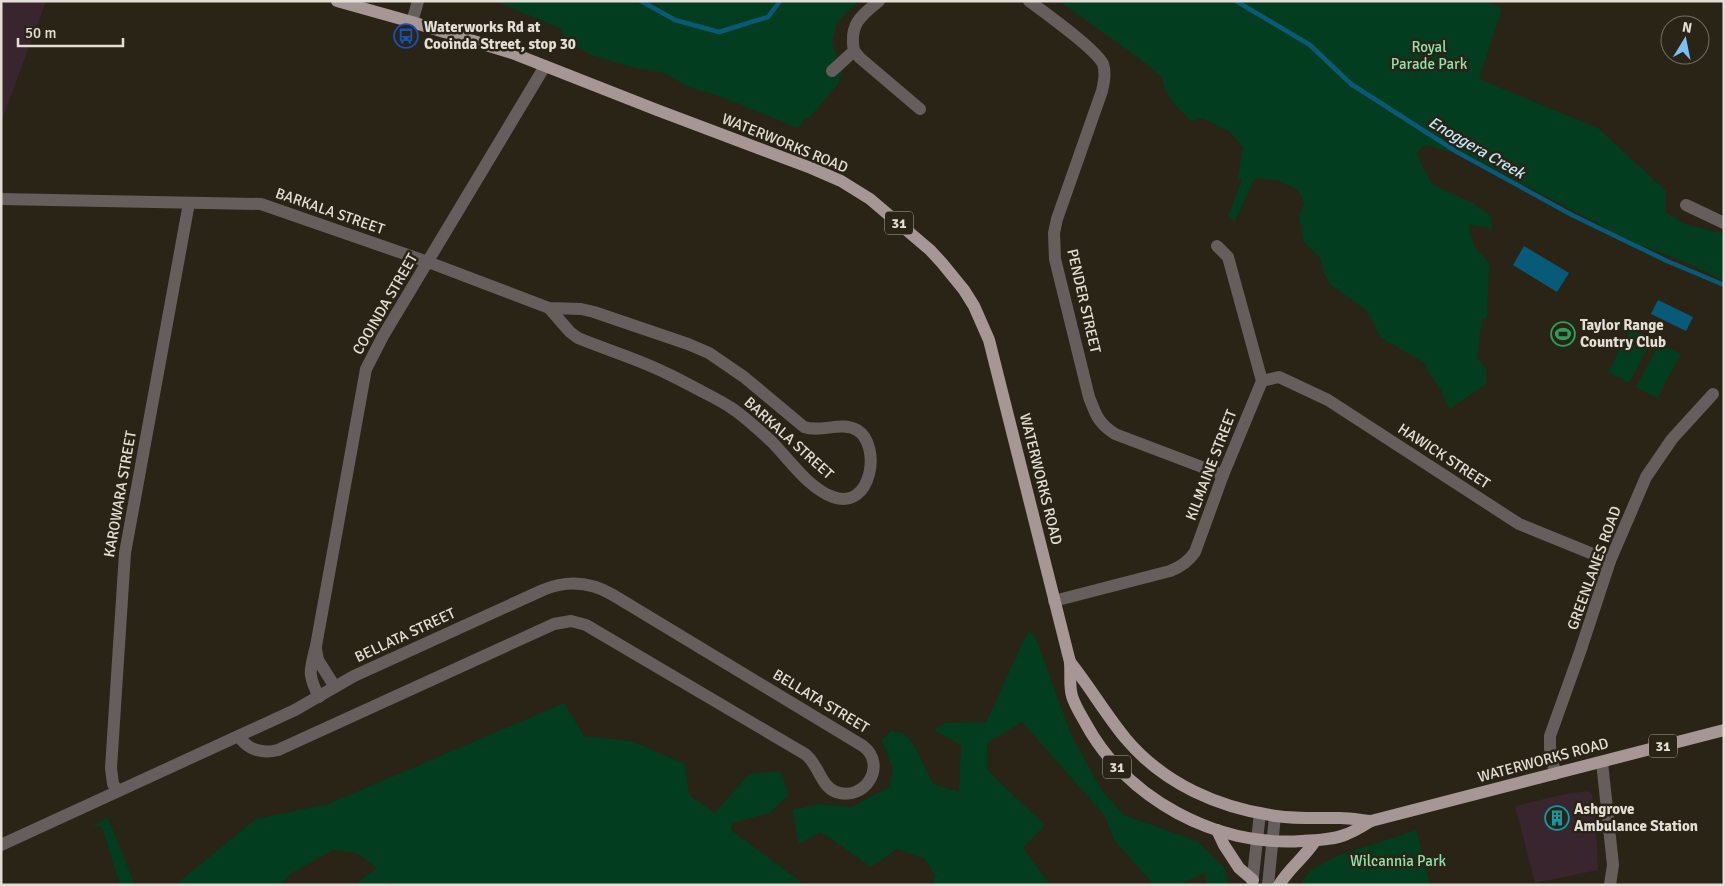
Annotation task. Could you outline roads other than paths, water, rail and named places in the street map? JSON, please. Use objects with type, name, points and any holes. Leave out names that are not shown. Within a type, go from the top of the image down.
[{"type":"main road","name":"WATERWORKS ROAD","points":[[337,1],[512,53],[665,114],[826,174],[870,199],[942,263],[964,290],[974,306],[989,340],[1070,662],[1072,694],[1090,731],[1107,756],[1130,780],[1158,802],[1186,818],[1217,830],[1257,839],[1272,841],[1316,840],[1346,835],[1371,821],[1724,730]]},
{"type":"main road","name":"WATERWORKS ROAD","points":[[1070,662],[1091,688],[1107,714],[1128,741],[1152,764],[1176,782],[1200,795],[1222,804],[1275,816],[1371,821]]},
{"type":"main road","points":[[1217,830],[1239,868],[1252,882]]},
{"type":"main road","points":[[1279,885],[1291,869],[1305,856],[1316,840]]},
{"type":"street","points":[[412,22],[418,1]]},
{"type":"street","points":[[878,1],[857,22],[853,36],[854,51],[920,109]]},
{"type":"street","name":"PENDER STREET","points":[[1029,1],[1093,51],[1102,63],[1104,72],[1102,91],[1059,212],[1054,233],[1057,264],[1089,397],[1096,416],[1104,427],[1115,434],[1223,475]]},
{"type":"street","points":[[832,71],[854,51]]},
{"type":"street","name":"COOINDA STREET","points":[[319,697],[310,674],[366,368],[383,336],[545,66]]},
{"type":"street","name":"BARKALA STREET","points":[[1,199],[261,204],[428,262],[548,308],[590,310],[709,353],[733,368],[804,427],[815,429],[843,427],[857,430],[865,438],[870,454],[870,470],[862,491],[852,498],[832,497],[802,475],[768,439],[736,411],[668,373],[578,338],[548,308]]},
{"type":"street","name":"KAROWARA STREET","points":[[118,791],[113,784],[111,768],[126,553],[189,203]]},
{"type":"street","points":[[1686,205],[1724,223]]},
{"type":"street","points":[[1217,246],[1228,257],[1262,381]]},
{"type":"street","name":"HAWICK STREET","points":[[1262,381],[1278,377],[1328,400],[1519,524],[1610,561]]},
{"type":"street","name":"KILMAINE STREET","points":[[1054,602],[1157,576],[1180,567],[1188,561],[1196,552],[1223,475],[1262,381]]},
{"type":"street","name":"GREENLANES ROAD","points":[[1555,774],[1550,748],[1550,736],[1610,561],[1646,477],[1672,439],[1713,394]]},
{"type":"street","name":"BELLATA STREET","points":[[1,845],[295,710],[335,687],[404,653],[547,588],[563,584],[582,584],[599,588],[613,595],[858,742],[870,752],[874,761],[874,770],[870,781],[860,790],[847,794],[836,792],[830,788],[805,754],[586,625],[571,621],[554,624],[278,750],[266,752],[255,750],[246,745],[239,736]]},
{"type":"street","name":"COOINDA STREET","points":[[316,646],[318,660],[335,687]]},
{"type":"street","points":[[1602,762],[1613,866],[1610,885]]},
{"type":"street","points":[[1252,882],[1260,813]]},
{"type":"street","points":[[1268,885],[1275,816]]},
{"type":"water","points":[[1524,246],[1569,273],[1557,292],[1513,265]]},
{"type":"water","points":[[1658,300],[1693,317],[1686,331],[1651,314]]},
{"type":"waterway","name":"Enoggera Creek","points":[[641,1],[675,20],[719,32],[768,17],[780,1]]},
{"type":"waterway","name":"Enoggera Creek","points":[[1236,1],[1310,45],[1351,84],[1457,152],[1572,215],[1667,261],[1724,285]]},
{"type":"place","name":"Waterworks Rd at Cooinda Street, stop 30","points":[[406,36]]},
{"type":"place","name":"Taylor Range Country Club","points":[[1563,334]]},
{"type":"place","name":"Ashgrove Ambulance Station","points":[[1557,818]]},
{"type":"park label","name":"Royal Parade Park","points":[[1429,56]]},
{"type":"park label","name":"Wilcannia Park","points":[[1398,861]]}]
